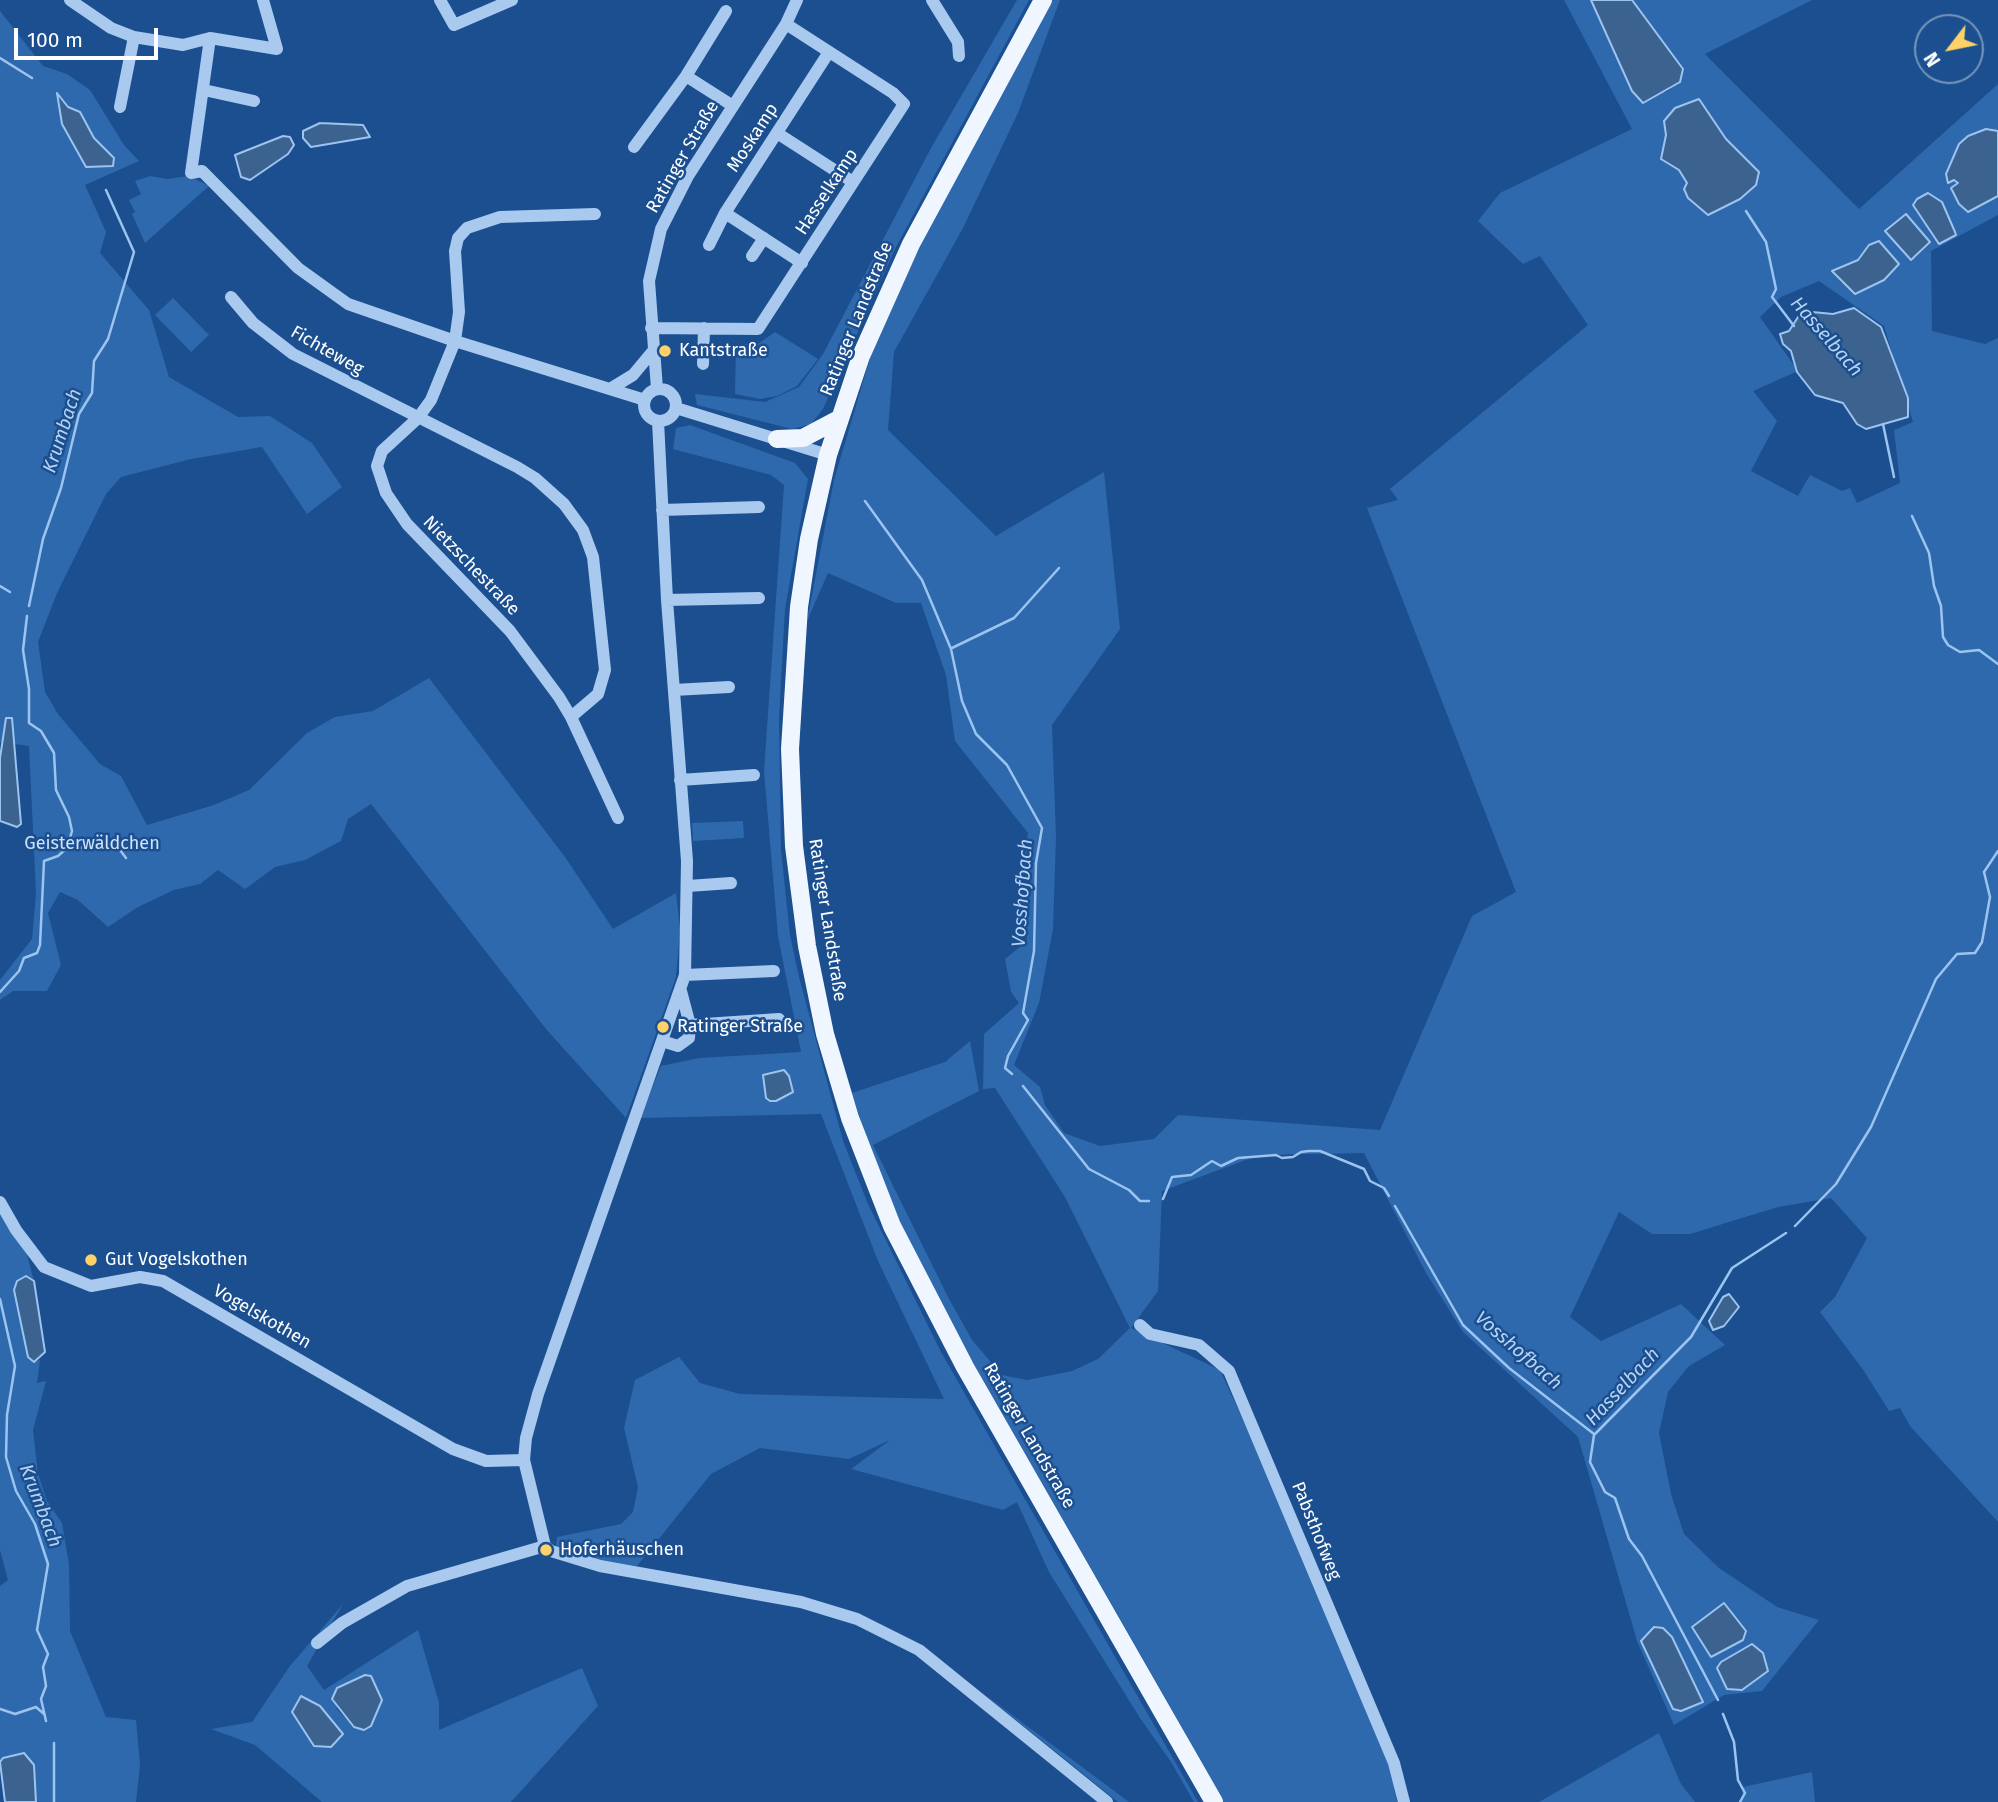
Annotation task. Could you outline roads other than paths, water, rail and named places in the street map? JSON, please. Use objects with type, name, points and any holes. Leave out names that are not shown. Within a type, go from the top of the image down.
[{"type":"main road","name":"Ratinger Landstraße","points":[[1043,0],[911,244],[861,356],[839,419],[809,539],[799,607],[792,696],[791,802],[807,946],[838,1079],[870,1174],[924,1292],[1214,1802]]},
{"type":"main road","points":[[777,439],[803,438],[839,419]]},
{"type":"street","points":[[71,0],[111,28],[134,37],[183,46],[210,38],[277,49],[263,0]]},
{"type":"street","points":[[440,0],[454,25],[512,0]]},
{"type":"street","name":"Ratinger Straße","points":[[657,389],[649,281],[661,229],[688,176],[786,24],[797,0]]},
{"type":"street","points":[[932,0],[953,31],[958,42],[959,56]]},
{"type":"street","points":[[634,146],[685,76],[726,11]]},
{"type":"street","name":"Hasselkamp","points":[[651,328],[758,328],[904,104],[893,93],[786,24]]},
{"type":"street","points":[[120,107],[134,37]]},
{"type":"street","points":[[210,38],[191,173],[202,171],[298,268],[348,304],[455,341],[645,400]]},
{"type":"street","name":"Moskamp","points":[[709,245],[725,213],[830,52]]},
{"type":"street","points":[[685,76],[733,106]]},
{"type":"street","points":[[204,90],[254,101]]},
{"type":"street","points":[[777,133],[853,182]]},
{"type":"street","points":[[725,213],[802,263]]},
{"type":"street","name":"Nietzschestraße","points":[[595,214],[500,217],[467,228],[458,238],[455,251],[459,312],[455,341],[431,400],[418,418],[382,451],[377,466],[386,494],[419,537],[510,631],[571,717],[618,818]]},
{"type":"street","points":[[752,256],[764,239]]},
{"type":"street","name":"Fichteweg","points":[[231,298],[253,323],[293,354],[535,478],[564,504],[583,530],[597,578],[605,670],[598,694],[571,717]]},
{"type":"street","points":[[703,364],[704,328]]},
{"type":"street","points":[[610,389],[633,375],[653,351]]},
{"type":"street","points":[[645,400],[657,389],[672,394],[676,408],[671,416],[658,421]]},
{"type":"street","points":[[645,400],[648,415],[658,421]]},
{"type":"street","points":[[676,408],[828,456]]},
{"type":"street","points":[[658,421],[667,600],[688,886],[685,975],[538,1394],[526,1437],[524,1460],[545,1546],[551,1551],[600,1566],[801,1602],[857,1619],[919,1650],[1107,1802]]},
{"type":"street","points":[[662,510],[759,507]]},
{"type":"street","points":[[667,600],[759,598]]},
{"type":"street","points":[[674,690],[729,687]]},
{"type":"street","points":[[680,780],[754,775]]},
{"type":"street","points":[[688,886],[731,883]]},
{"type":"street","points":[[685,975],[774,971]]},
{"type":"street","points":[[662,1041],[678,1046],[685,1043],[690,1026],[681,991]]},
{"type":"street","points":[[690,1026],[779,1019]]},
{"type":"street","name":"Vogelskothen","points":[[0,1202],[16,1230],[44,1267],[91,1286],[140,1277],[163,1281],[453,1449],[486,1461],[524,1460]]},
{"type":"street","name":"Pabsthofweg","points":[[1140,1325],[1150,1334],[1199,1345],[1229,1371],[1394,1763],[1404,1802]]},
{"type":"street","points":[[317,1643],[342,1623],[407,1586],[545,1546]]},
{"type":"water","points":[[1591,0],[1632,0],[1683,69],[1680,82],[1643,103],[1632,91]]},
{"type":"water","points":[[57,93],[68,107],[80,112],[94,138],[114,158],[113,166],[86,167],[62,124]]},
{"type":"water","points":[[1699,99],[1726,139],[1759,172],[1756,185],[1740,199],[1708,215],[1688,198],[1684,189],[1687,183],[1679,170],[1661,159],[1666,135],[1664,121],[1675,108]]},
{"type":"water","points":[[320,123],[363,125],[370,137],[311,147],[303,138],[303,131]]},
{"type":"water","points":[[1986,129],[1998,131],[1998,196],[1968,212],[1959,204],[1951,188],[1958,183],[1954,180],[1948,183],[1946,174],[1959,144],[1968,136]]},
{"type":"water","points":[[283,136],[290,137],[294,145],[288,154],[250,180],[241,177],[235,155]]},
{"type":"water","points":[[1928,193],[1942,202],[1956,235],[1939,244],[1913,205],[1917,199]]},
{"type":"water","points":[[1906,214],[1930,242],[1911,260],[1885,231]]},
{"type":"water","points":[[1879,241],[1899,264],[1884,280],[1855,294],[1832,271],[1858,260],[1869,245]]},
{"type":"water","points":[[1854,308],[1881,327],[1908,398],[1908,417],[1866,429],[1857,424],[1843,403],[1815,395],[1797,372],[1791,351],[1783,344],[1780,334],[1789,331],[1802,311],[1833,314]]},
{"type":"water","points":[[6,718],[12,718],[21,824],[17,827],[0,821],[0,758]]},
{"type":"water","points":[[784,1070],[789,1076],[793,1092],[776,1101],[770,1101],[766,1098],[763,1075]]},
{"type":"water","points":[[26,1276],[34,1281],[45,1352],[34,1362],[28,1357],[14,1290],[17,1281]]},
{"type":"water","points":[[1729,1294],[1739,1307],[1724,1326],[1713,1330],[1709,1321],[1723,1297]]},
{"type":"water","points":[[1724,1603],[1746,1631],[1743,1640],[1711,1657],[1692,1627]]},
{"type":"water","points":[[1654,1627],[1663,1628],[1672,1637],[1703,1702],[1681,1711],[1673,1709],[1641,1641]]},
{"type":"water","points":[[1752,1644],[1763,1653],[1768,1671],[1742,1690],[1727,1689],[1717,1668],[1721,1662]]},
{"type":"water","points":[[365,1675],[371,1676],[382,1700],[371,1726],[364,1730],[354,1727],[332,1699],[337,1688]]},
{"type":"water","points":[[301,1696],[320,1706],[343,1734],[331,1747],[314,1746],[292,1712]]},
{"type":"water","points":[[24,1753],[34,1765],[36,1802],[5,1802],[0,1762],[3,1758]]},
{"type":"waterway","name":"Krumbach","points":[[0,58],[32,78]]},
{"type":"waterway","name":"Krumbach","points":[[29,606],[43,539],[61,488],[79,414],[92,393],[94,361],[108,339],[134,252],[106,190]]},
{"type":"waterway","name":"Hasselbach","points":[[1746,211],[1766,242],[1776,289],[1772,297],[1794,326]]},
{"type":"waterway","name":"Hasselbach","points":[[1883,424],[1894,477]]},
{"type":"waterway","name":"Vosshofbach","points":[[865,501],[922,580],[951,649],[962,701],[976,734],[1007,765],[1042,828],[1036,863],[1034,951],[1023,1013],[1028,1020],[1008,1056],[1005,1068],[1012,1074]]},
{"type":"waterway","name":"Hasselbach","points":[[1912,516],[1929,553],[1934,586],[1941,606],[1943,637],[1948,645],[1960,652],[1979,650],[1998,664]]},
{"type":"waterway","points":[[952,648],[1014,618],[1059,568]]},
{"type":"waterway","points":[[0,586],[10,592]]},
{"type":"waterway","name":"Krumbach","points":[[0,992],[19,971],[24,958],[37,953],[40,945],[44,861],[58,856],[67,848],[72,831],[69,817],[56,790],[54,753],[41,731],[29,723],[29,689],[23,650],[27,616]]},
{"type":"waterway","points":[[69,846],[76,848],[105,845],[120,850],[126,858]]},
{"type":"waterway","name":"Hasselbach","points":[[1795,1226],[1836,1184],[1871,1127],[1936,979],[1957,954],[1975,953],[1982,942],[1990,897],[1984,872],[1998,851]]},
{"type":"waterway","name":"Vosshofbach","points":[[1023,1086],[1089,1169],[1129,1190],[1140,1201],[1149,1201]]},
{"type":"waterway","name":"Vosshofbach","points":[[1163,1199],[1172,1177],[1191,1175],[1212,1161],[1221,1166],[1238,1158],[1276,1155],[1282,1158],[1293,1157],[1309,1151],[1320,1151],[1364,1169],[1370,1181],[1384,1188],[1389,1196]]},
{"type":"waterway","name":"Vosshofbach","points":[[1395,1206],[1463,1325],[1509,1368],[1594,1434]]},
{"type":"waterway","name":"Hasselbach","points":[[1718,1700],[1642,1556],[1629,1539],[1615,1498],[1605,1492],[1590,1462],[1594,1435],[1691,1337],[1732,1268],[1786,1233]]},
{"type":"waterway","name":"Krumbach","points":[[0,1299],[15,1366],[7,1415],[6,1457],[16,1491],[35,1524],[48,1564],[37,1630],[48,1654],[43,1667],[46,1686],[41,1699],[46,1721]]},
{"type":"waterway","points":[[0,1709],[15,1714],[36,1707],[44,1714]]},
{"type":"waterway","name":"Hasselbach","points":[[1723,1714],[1734,1742],[1738,1780],[1745,1793],[1740,1802]]},
{"type":"waterway","name":"Krumbach","points":[[54,1743],[54,1802]]},
{"type":"place","name":"Kantstraße","points":[[665,351]]},
{"type":"place","name":"Ratinger Straße","points":[[663,1027]]},
{"type":"place","name":"Gut Vogelskothen","points":[[91,1260]]},
{"type":"place","name":"Hoferhäuschen","points":[[546,1550]]},
{"type":"park label","name":"Geisterwäldchen","points":[[92,844]]}]
